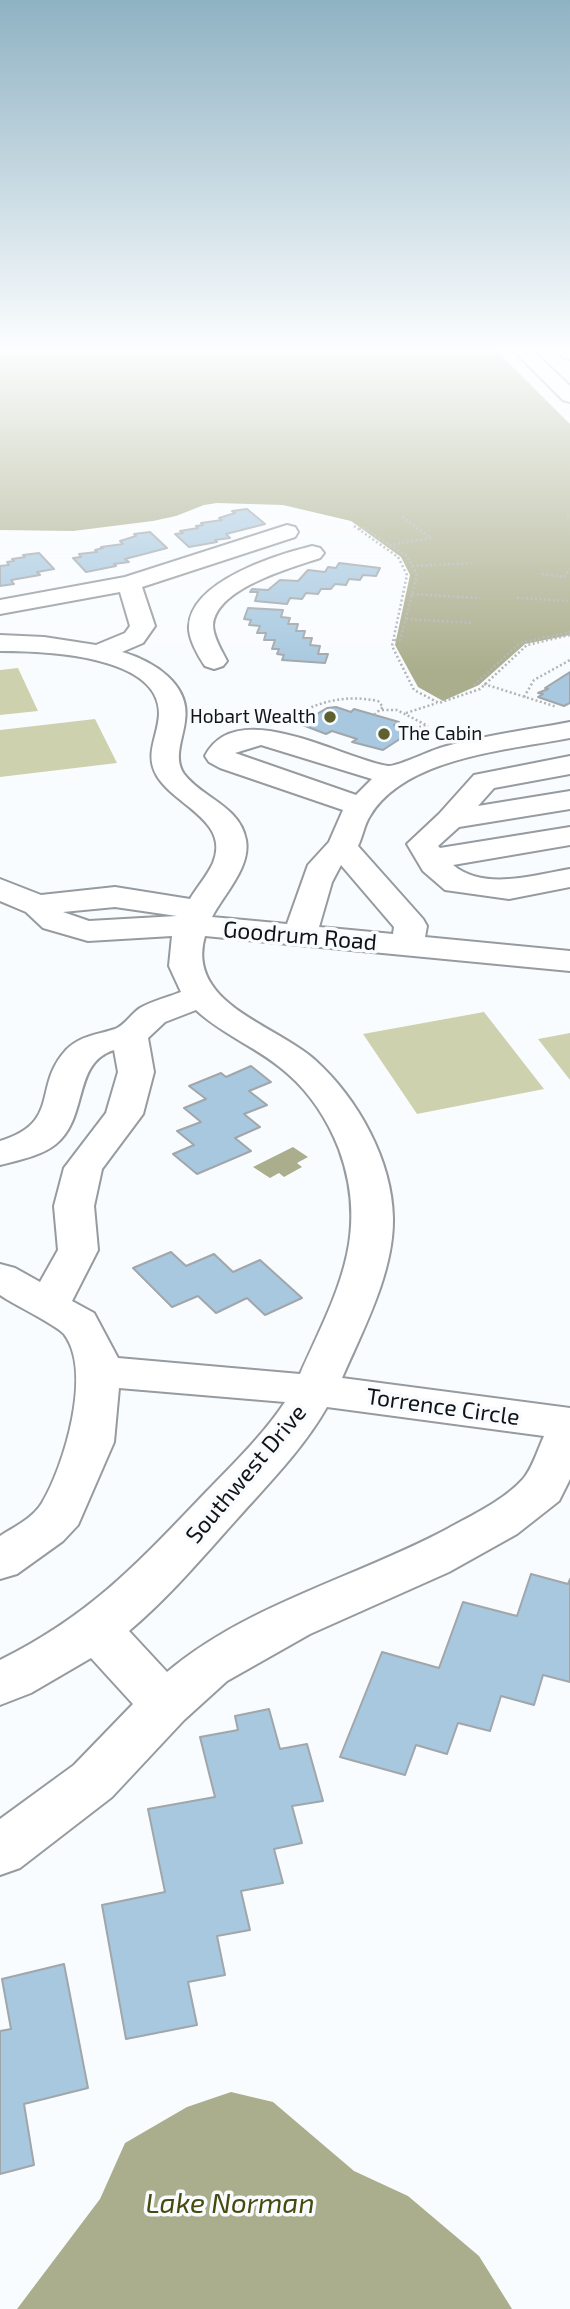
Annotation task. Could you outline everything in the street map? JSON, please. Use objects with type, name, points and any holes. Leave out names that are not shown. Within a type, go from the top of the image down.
[{"type":"main road","points":[[0,607],[129,583],[287,532]]},
{"type":"main road","points":[[0,643],[40,644],[168,667],[220,670],[200,628],[204,610],[231,585],[312,553]]},
{"type":"main road","points":[[97,653],[134,638],[143,626],[129,583]]},
{"type":"main road","points":[[168,667],[164,688],[173,707],[163,750],[166,768],[181,788],[219,816],[229,834],[231,852],[228,863],[195,918]]},
{"type":"main road","points":[[303,928],[323,867],[342,847],[360,806],[395,777],[445,755],[483,744],[564,728]]},
{"type":"main road","points":[[360,806],[219,756],[223,748],[236,741],[262,736],[395,777]]},
{"type":"main road","points":[[570,765],[484,781],[450,820],[422,844],[431,859],[456,883],[509,888],[570,878]]},
{"type":"main road","points":[[450,820],[570,800]]},
{"type":"main road","points":[[431,859],[570,836]]},
{"type":"main road","points":[[342,847],[409,936]]},
{"type":"main road","name":"Goodrum Road","points":[[0,890],[37,905],[54,921],[88,931],[195,918],[409,936],[570,940]]},
{"type":"main road","name":"Southwest Drive","points":[[0,1684],[46,1662],[96,1629],[150,1583],[288,1432],[315,1390],[367,1268],[374,1233],[373,1201],[368,1172],[355,1140],[311,1075],[291,1058],[220,1014],[190,980],[185,964],[186,946],[195,918]]},
{"type":"main road","name":"Goodrum Road","points":[[409,936],[570,961]]},
{"type":"main road","points":[[17,1147],[49,1132],[60,1114],[69,1067],[90,1047],[130,1036],[153,1015],[202,996]]},
{"type":"main road","points":[[48,1306],[78,1250],[74,1206],[83,1168],[124,1114],[136,1072],[130,1036]]},
{"type":"main road","points":[[17,1147],[91,1158]]},
{"type":"main road","points":[[0,1277],[79,1323],[96,1353],[98,1370],[91,1442],[61,1513],[46,1528],[0,1561]]},
{"type":"main road","name":"Torrence Circle","points":[[98,1370],[315,1390],[570,1427]]},
{"type":"main road","points":[[0,1851],[93,1781],[164,1705],[209,1667],[292,1620],[432,1559],[500,1522],[542,1489],[570,1427]]},
{"type":"main road","points":[[96,1629],[164,1705]]},
{"type":"path","points":[[389,545],[431,538],[401,516]]},
{"type":"path","points":[[354,526],[398,557],[407,575],[392,646],[414,690],[438,702]]},
{"type":"path","points":[[359,529],[364,528],[407,556],[417,575],[400,640],[393,640]]},
{"type":"path","points":[[412,566],[473,563]]},
{"type":"path","points":[[542,573],[564,577],[570,569]]},
{"type":"path","points":[[412,594],[480,598]]},
{"type":"path","points":[[517,598],[570,601]]},
{"type":"path","points":[[406,619],[472,623]]},
{"type":"path","points":[[474,685],[520,642],[568,635]]},
{"type":"path","points":[[568,635],[570,643]]},
{"type":"path","points":[[405,713],[480,688],[527,645],[568,635]]},
{"type":"path","points":[[524,697],[534,680],[570,660]]},
{"type":"path","points":[[484,684],[524,697],[564,728]]},
{"type":"path","points":[[278,725],[324,699],[375,700],[383,705],[382,710]]},
{"type":"path","points":[[374,715],[382,710],[405,713],[429,728],[397,725]]},
{"type":"shaded area","points":[[18,668],[38,711],[0,715],[0,670]]},
{"type":"shaded area","points":[[95,719],[117,763],[0,777],[0,730]]},
{"type":"shaded area","points":[[484,1012],[544,1089],[417,1114],[363,1034]]},
{"type":"shaded area","points":[[570,1033],[570,1080],[538,1039]]},
{"type":"water","points":[[0,457],[570,457],[570,635],[525,644],[479,685],[443,701],[418,687],[395,645],[410,575],[401,557],[351,521],[283,505],[217,503],[153,521],[73,531],[0,530]]},
{"type":"water","points":[[293,1147],[308,1157],[297,1163],[302,1167],[284,1177],[279,1173],[270,1178],[253,1167]]},
{"type":"water","name":"Lake Norman","points":[[231,2092],[273,2102],[354,2171],[408,2196],[479,2256],[512,2309],[17,2309],[100,2199],[125,2143],[187,2107]]},
{"type":"building","points":[[247,509],[265,524],[226,534],[230,538],[215,540],[217,542],[189,547],[175,534],[198,528],[196,526],[203,525],[201,523],[222,520],[219,518],[235,513],[232,511]]},
{"type":"building","points":[[150,532],[167,548],[125,559],[129,562],[114,564],[116,566],[86,572],[73,558],[81,557],[79,554],[97,552],[95,550],[103,548],[101,547],[123,544],[120,541],[136,536],[134,534]]},
{"type":"building","points":[[39,553],[54,569],[37,572],[40,575],[11,580],[14,584],[0,586],[0,566],[9,565],[7,562],[25,557],[23,555]]},
{"type":"building","points":[[339,563],[380,568],[376,576],[363,575],[360,580],[349,579],[346,585],[335,584],[331,589],[321,589],[318,594],[306,593],[302,599],[290,598],[287,604],[255,601],[258,592],[250,592],[252,589],[268,590],[280,580],[298,581],[308,570],[325,572],[328,567],[336,568]]},
{"type":"building","points":[[248,608],[283,610],[281,617],[290,618],[288,624],[298,624],[296,631],[305,631],[303,638],[312,638],[310,645],[320,646],[318,654],[328,654],[325,663],[282,660],[284,655],[277,654],[279,649],[272,649],[275,640],[264,640],[266,633],[257,633],[260,626],[249,625],[251,620],[244,619]]},
{"type":"building","points":[[570,672],[570,703],[564,706],[538,697],[543,694],[538,693],[548,689],[545,688]]},
{"type":"building","points":[[336,707],[351,712],[354,709],[399,722],[394,725],[409,729],[404,732],[409,733],[383,750],[352,742],[357,739],[332,731],[326,734],[300,724],[327,708]]},
{"type":"building","points":[[251,1066],[271,1082],[249,1091],[267,1105],[244,1114],[260,1127],[235,1138],[251,1151],[197,1174],[173,1154],[194,1145],[177,1131],[201,1122],[184,1108],[206,1099],[189,1086],[221,1073],[226,1077]]},
{"type":"building","points":[[171,1252],[186,1266],[214,1254],[233,1272],[260,1260],[302,1298],[265,1315],[247,1298],[216,1313],[198,1296],[172,1307],[133,1268]]},
{"type":"building","points":[[531,1574],[568,1584],[570,1579],[570,1682],[543,1675],[534,1705],[501,1696],[490,1731],[458,1723],[447,1754],[416,1745],[405,1775],[340,1757],[382,1652],[439,1668],[463,1602],[517,1616]]},
{"type":"building","points":[[269,1709],[280,1749],[307,1744],[323,1801],[292,1806],[302,1843],[274,1849],[283,1883],[241,1891],[250,1930],[217,1936],[225,1975],[188,1982],[197,2025],[126,2039],[102,1905],[165,1892],[148,1809],[215,1797],[200,1737],[238,1730],[235,1716]]},
{"type":"building","points":[[64,1964],[88,2088],[24,2104],[34,2165],[0,2174],[0,2031],[11,2029],[2,1979]]},
{"type":"place","name":"Hobart Wealth","points":[[330,717]]},
{"type":"place","name":"The Cabin","points":[[384,734]]}]
